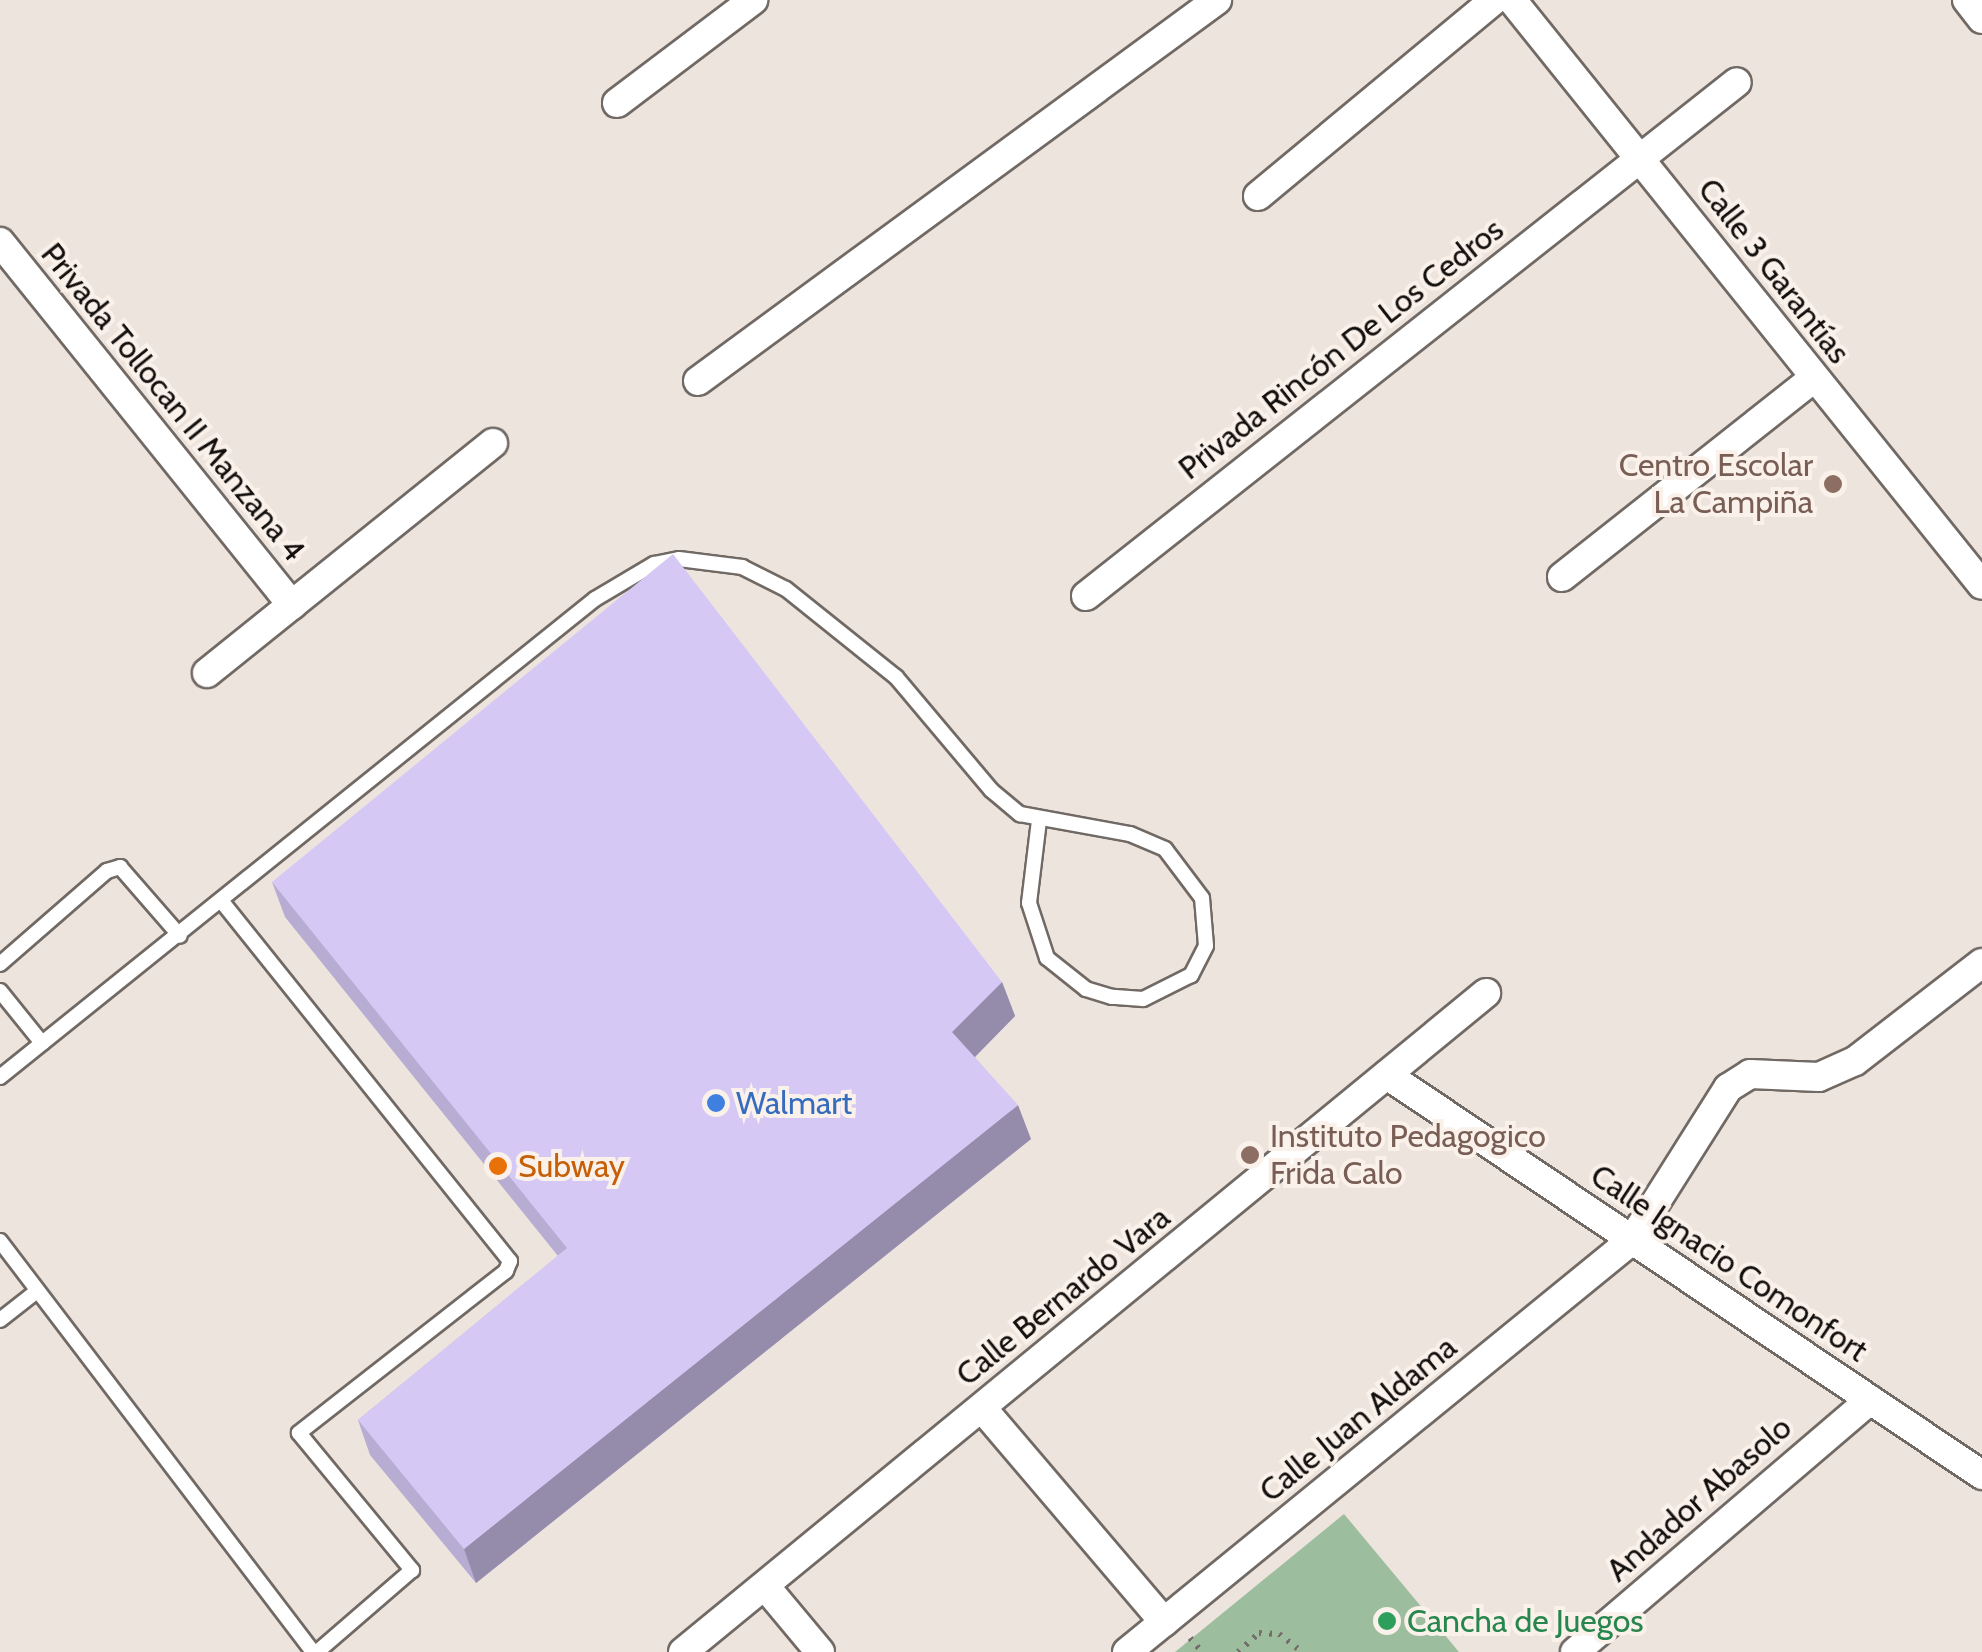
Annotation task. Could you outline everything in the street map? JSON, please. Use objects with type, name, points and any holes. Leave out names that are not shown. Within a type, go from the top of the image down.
[{"type":"street","points":[[617,103],[753,0]]},
{"type":"street","points":[[698,380],[1217,0]]},
{"type":"street","points":[[1258,196],[1494,0]]},
{"type":"street","name":"Calle 3 Garantías","points":[[1512,0],[1982,585]]},
{"type":"street","points":[[1966,0],[1982,19]]},
{"type":"street","name":"Privada Rincón De Los Cedros","points":[[1086,596],[1737,82]]},
{"type":"street","name":"Privada Tollocan II Manzana 4","points":[[0,242],[292,604]]},
{"type":"street","points":[[1562,577],[1814,378]]},
{"type":"street","points":[[207,673],[492,444]]},
{"type":"street","name":"Calle Juan Aldama","points":[[1128,1652],[1632,1240],[1728,1088],[1750,1074],[1819,1077],[1855,1060],[1982,963]]},
{"type":"street","name":"Calle Bernardo Vara","points":[[683,1652],[1486,993]]},
{"type":"street","name":"Calle Ignacio Comonfort","points":[[1387,1076],[1982,1475]]},
{"type":"street","name":"Andador Abasolo","points":[[1575,1652],[1870,1400]]},
{"type":"street","points":[[982,1408],[1164,1622]]},
{"type":"street","points":[[765,1586],[820,1652]]},
{"type":"lane","points":[[0,1077],[224,902],[595,599],[654,564],[679,559],[742,567],[846,630],[896,677],[1004,803],[1040,820],[1130,834],[1165,849],[1189,874],[1207,922],[1201,962],[1191,975],[1143,999],[1112,998],[1086,990],[1047,958],[1029,903],[1040,820]]},
{"type":"lane","points":[[0,964],[107,871],[120,867],[180,936]]},
{"type":"lane","points":[[0,1242],[315,1652],[412,1573],[299,1432],[506,1271],[510,1261],[224,902]]},
{"type":"lane","points":[[0,991],[42,1043]]},
{"type":"lane","points":[[0,1320],[38,1291]]},
{"type":"path","points":[[1238,1652],[1260,1633],[1280,1634],[1302,1652]]},
{"type":"green space","points":[[1344,1514],[1459,1652],[1175,1652]]},
{"type":"building","name":"Walmart","points":[[673,554],[1002,982],[952,1032],[1018,1105],[464,1549],[358,1420],[567,1248],[272,882]]},
{"type":"place","name":"Centro Escolar La Campiña","points":[[1833,484]]},
{"type":"place","name":"Walmart","points":[[716,1103]]},
{"type":"place","name":"Instituto Pedagogico Frida Calo","points":[[1250,1155]]},
{"type":"place","name":"Subway","points":[[498,1166]]},
{"type":"place","name":"Cancha de Juegos","points":[[1387,1621]]}]
